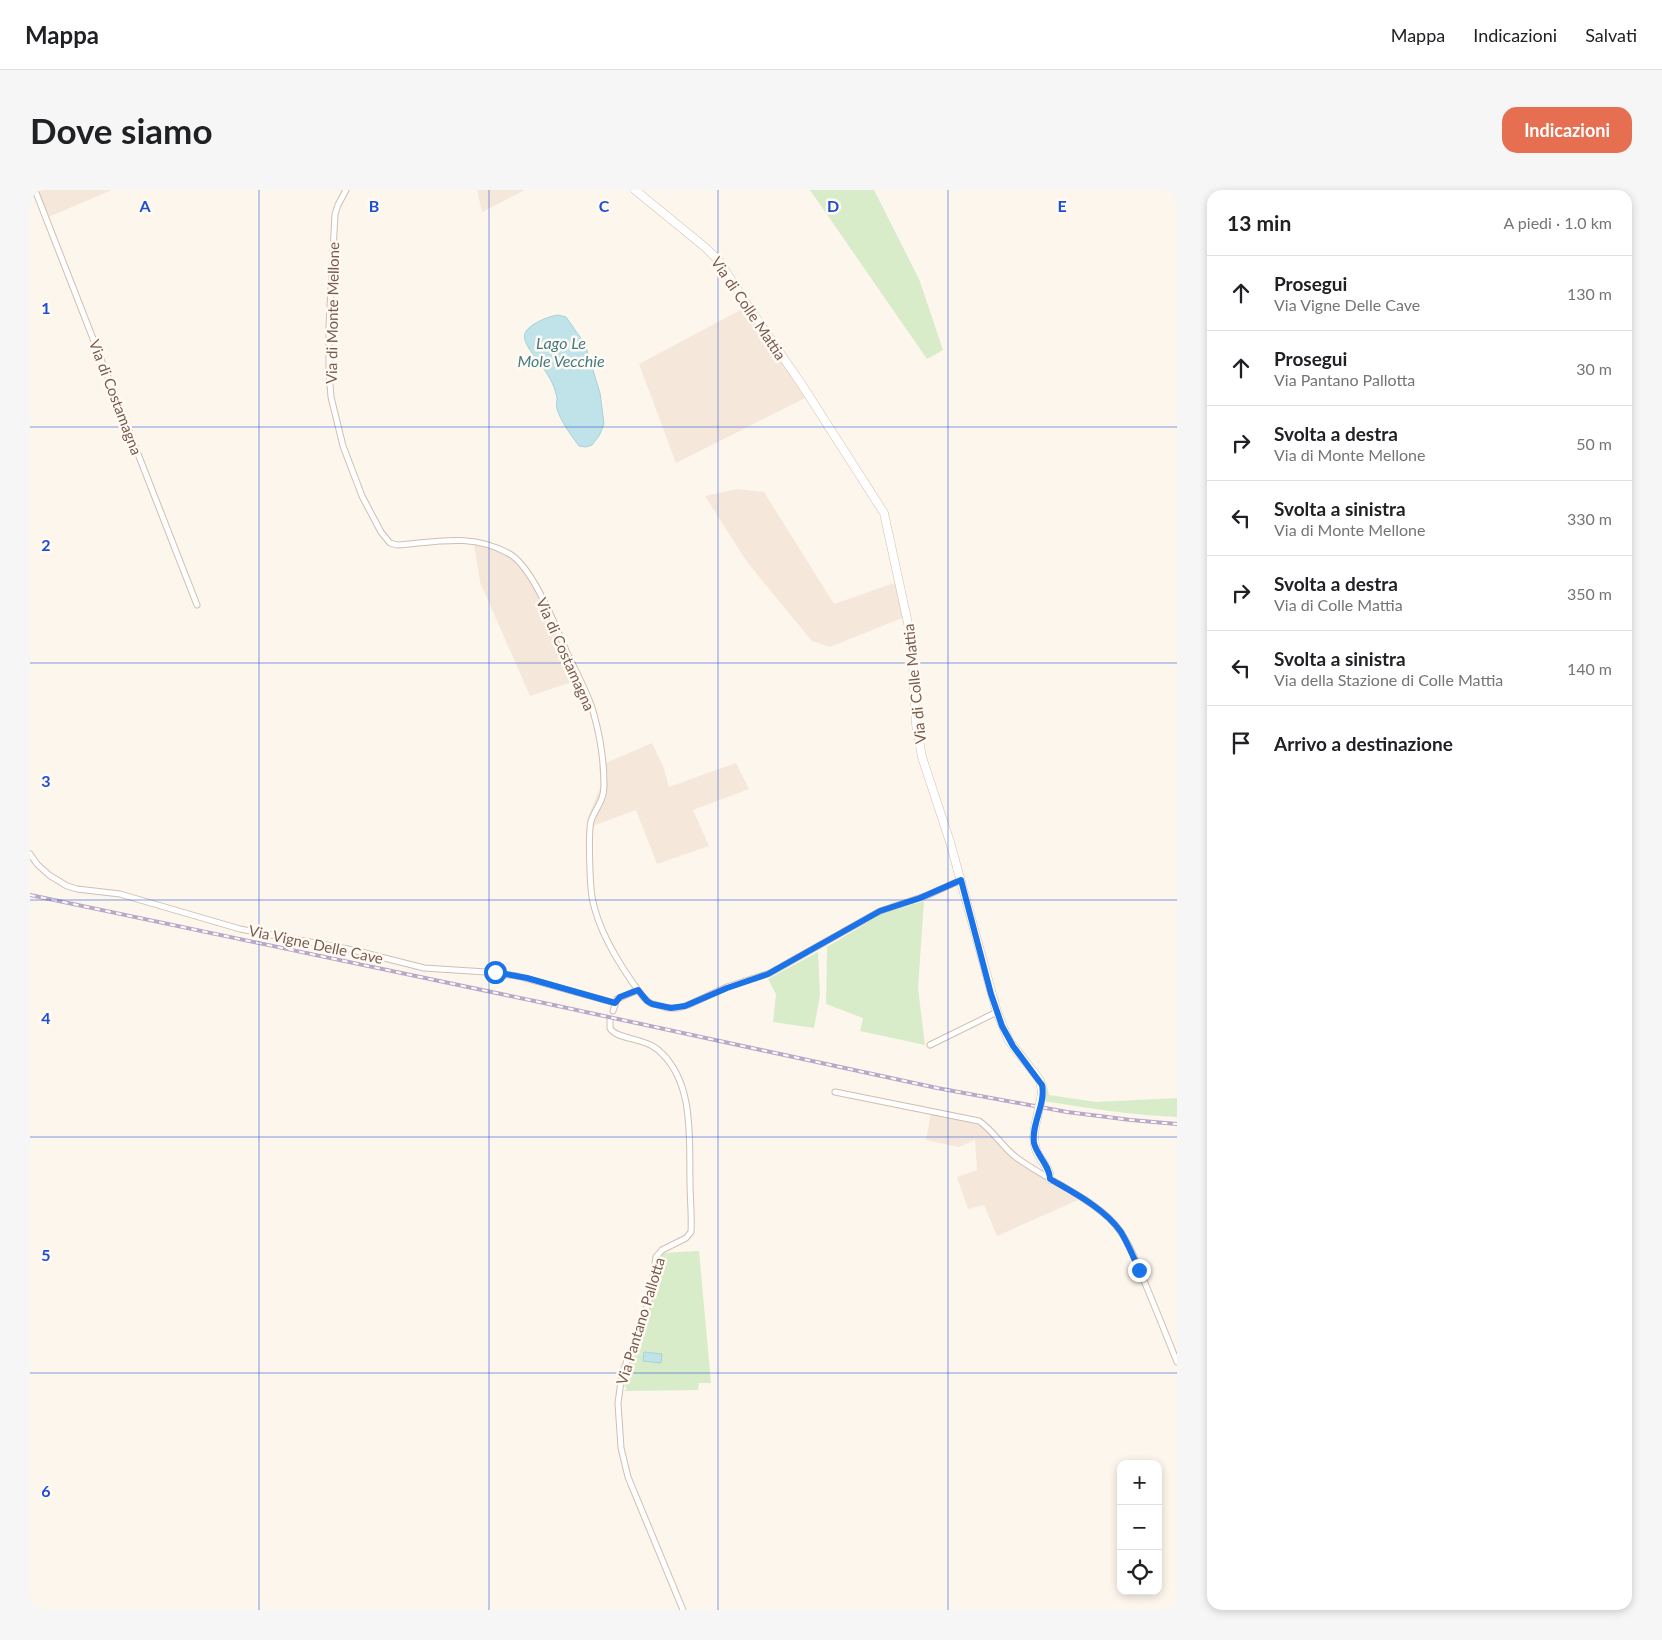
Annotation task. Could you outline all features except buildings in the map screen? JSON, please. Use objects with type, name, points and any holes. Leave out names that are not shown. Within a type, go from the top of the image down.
[{"type":"street","name":"Via di Costamagna","points":[[36,190],[197,605]]},
{"type":"street","name":"Via di Monte Mellone","points":[[346,190],[335,214],[329,312],[330,385],[341,439],[357,483],[378,528],[392,544]]},
{"type":"street","name":"Via di Colle Mattia","points":[[635,190],[719,261],[884,513],[912,642],[915,718],[919,746],[961,880],[997,1012],[1010,1040],[1040,1080],[1042,1093],[1034,1133],[1034,1144],[1048,1170],[1050,1179]]},
{"type":"street","name":"Via di Costamagna","points":[[392,544],[465,540],[480,542],[513,556],[527,572],[536,588],[587,694],[594,714],[602,763],[604,790],[603,798],[592,818],[590,827],[592,894],[598,918],[608,940],[638,990]]},
{"type":"street","name":"Via Vigne Delle Cave","points":[[30,854],[37,864],[49,875],[62,884],[77,889],[120,894],[240,929],[353,950],[424,968],[486,972],[514,976],[615,1003]]},
{"type":"street","points":[[613,1011],[615,1003],[620,997],[638,990],[652,1004],[671,1008],[685,1006],[727,988],[768,974],[880,911],[920,898],[961,880]]},
{"type":"street","points":[[930,1046],[997,1012]]},
{"type":"street","name":"Via Pantano Pallotta","points":[[610,1020],[610,1028],[614,1034],[647,1042],[658,1049],[670,1062],[681,1086],[690,1125],[690,1232],[686,1238],[662,1250],[656,1257],[649,1301],[623,1371],[618,1402],[620,1442],[626,1470],[683,1610]]},
{"type":"street","points":[[835,1092],[975,1119],[985,1125],[1012,1154],[1093,1206],[1111,1220],[1119,1230],[1135,1261],[1176,1355],[1177,1362]]},
{"type":"shaded area","points":[[35,190],[112,190],[46,218]]},
{"type":"shaded area","points":[[477,190],[525,190],[482,212]]},
{"type":"shaded area","points":[[748,306],[809,396],[676,463],[639,364]]},
{"type":"shaded area","points":[[737,489],[764,492],[834,604],[900,581],[907,616],[830,647],[812,641],[747,562],[705,496]]},
{"type":"shaded area","points":[[474,544],[513,556],[533,586],[578,680],[530,696],[480,582]]},
{"type":"shaded area","points":[[652,743],[663,766],[669,787],[736,763],[749,789],[693,810],[709,846],[657,864],[636,810],[590,827],[587,820],[601,785],[599,766]]},
{"type":"shaded area","points":[[931,1113],[981,1124],[988,1130],[1002,1149],[1031,1171],[1078,1200],[997,1236],[984,1205],[968,1209],[957,1177],[977,1170],[975,1140],[959,1147],[926,1140]]},
{"type":"green space","points":[[810,190],[874,190],[919,279],[943,350],[927,359]]},
{"type":"green space","points":[[924,901],[918,988],[925,1045],[860,1031],[863,1018],[826,1004],[827,947],[883,913]]},
{"type":"green space","points":[[818,952],[820,995],[814,1028],[773,1022],[776,994],[768,979]]},
{"type":"green space","points":[[1046,1081],[1049,1095],[1096,1102],[1177,1098],[1177,1117],[1126,1113],[1043,1101]]},
{"type":"green space","points":[[699,1251],[711,1383],[699,1383],[698,1390],[624,1391],[627,1389],[624,1385],[629,1360],[638,1343],[643,1339],[643,1335],[640,1335],[656,1286],[658,1285],[658,1281],[655,1280],[655,1262],[661,1253]]},
{"type":"water","name":"Lago Le Mole Vecchie","points":[[558,315],[566,317],[585,344],[600,393],[604,424],[599,436],[592,445],[586,447],[579,446],[564,424],[557,409],[557,398],[552,383],[528,347],[524,337],[527,330],[535,324]]},
{"type":"water","points":[[644,1352],[662,1354],[661,1363],[643,1361]]},
{"type":"railway","points":[[30,895],[937,1088],[1067,1112],[1177,1124]]},
{"type":"route","points":[[495,972],[527,978],[615,1003],[620,997],[638,990],[643,998],[650,1003],[667,1008],[678,1008],[768,974],[880,911],[920,898],[961,880],[991,994],[1002,1026],[1013,1046],[1042,1085],[1043,1090],[1034,1133],[1037,1152],[1048,1170],[1050,1179],[1085,1200],[1111,1220],[1124,1238],[1139,1270]]}]
